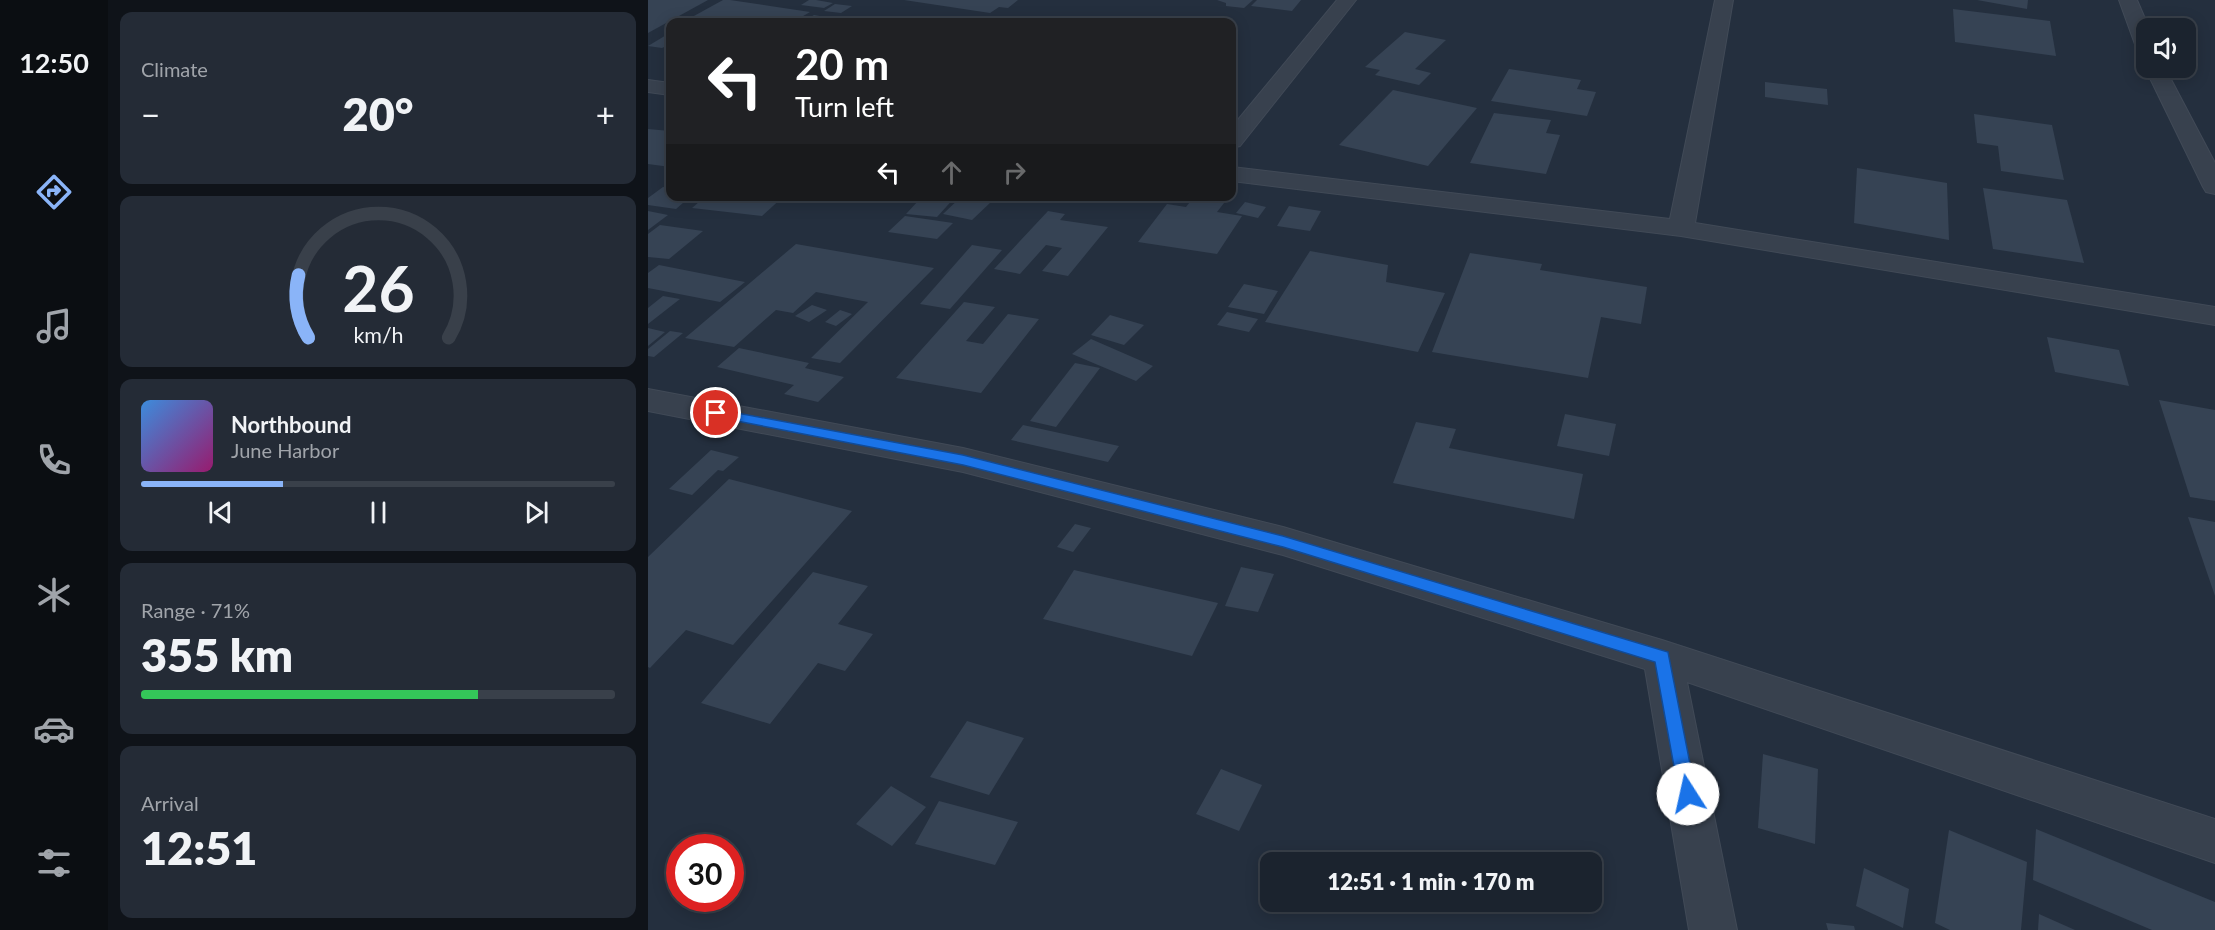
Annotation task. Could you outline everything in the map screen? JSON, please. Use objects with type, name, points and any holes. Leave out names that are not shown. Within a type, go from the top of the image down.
[{"type":"street","points":[[1236,136],[1347,0]]},
{"type":"street","points":[[1681,228],[1724,0]]},
{"type":"street","points":[[2128,0],[2136,21]]},
{"type":"street","points":[[2160,78],[2215,187]]},
{"type":"street","points":[[648,86],[666,88]]},
{"type":"street","points":[[1236,174],[1681,228],[2215,316]]},
{"type":"street","points":[[648,400],[974,463],[1283,541],[1662,657],[2215,841]]},
{"type":"street","points":[[1662,657],[1713,930]]},
{"type":"building","points":[[648,0],[708,0],[675,18],[666,18],[666,23],[648,33]]},
{"type":"building","points":[[723,0],[810,12],[800,18],[690,18]]},
{"type":"building","points":[[809,0],[833,3],[824,8],[801,5]]},
{"type":"building","points":[[904,0],[1018,0],[1008,8],[999,7],[990,13]]},
{"type":"building","points":[[1217,0],[1253,0],[1244,8],[1226,6],[1226,3]]},
{"type":"building","points":[[1257,0],[1301,0],[1292,11],[1251,6]]},
{"type":"building","points":[[1977,0],[2028,0],[2027,9]]},
{"type":"building","points":[[835,4],[852,6],[841,13],[824,11]]},
{"type":"building","points":[[1953,9],[2050,21],[2056,56],[1955,42]]},
{"type":"building","points":[[814,15],[831,18],[809,18]]},
{"type":"building","points":[[1405,32],[1446,40],[1415,69],[1431,73],[1419,85],[1375,75],[1380,70],[1365,67]]},
{"type":"building","points":[[666,35],[666,46],[662,48],[648,46]]},
{"type":"building","points":[[1509,69],[1581,80],[1577,89],[1596,92],[1587,116],[1491,101]]},
{"type":"building","points":[[1765,82],[1827,89],[1828,105],[1765,97]]},
{"type":"building","points":[[1393,90],[1477,108],[1428,166],[1339,145]]},
{"type":"building","points":[[1494,113],[1551,120],[1546,133],[1560,135],[1546,174],[1470,163]]},
{"type":"building","points":[[1974,114],[2052,125],[2064,180],[2001,171],[1998,146],[1977,143]]},
{"type":"building","points":[[648,129],[666,131],[666,166],[648,164]]},
{"type":"building","points":[[1857,168],[1947,183],[1949,240],[1854,223]]},
{"type":"building","points":[[663,187],[666,187],[666,201],[685,201],[676,209],[648,205],[648,198]]},
{"type":"building","points":[[1983,188],[2067,200],[2084,263],[1993,249]]},
{"type":"building","points":[[700,201],[778,201],[762,216],[692,208]]},
{"type":"building","points":[[918,201],[951,201],[937,217],[906,214]]},
{"type":"building","points":[[957,201],[992,201],[972,220],[943,214]]},
{"type":"building","points":[[1191,201],[1212,201],[1224,203],[1217,212],[1242,216],[1217,254],[1138,242],[1167,204],[1186,207]]},
{"type":"building","points":[[1245,202],[1266,207],[1258,218],[1236,213]]},
{"type":"building","points":[[1289,206],[1321,211],[1310,231],[1277,226]]},
{"type":"building","points":[[648,211],[668,215],[648,230]]},
{"type":"building","points":[[1048,211],[1065,214],[1060,220],[1108,227],[1068,276],[1042,271],[1062,248],[1046,245],[1020,274],[994,269]]},
{"type":"building","points":[[905,216],[953,223],[937,239],[888,232]]},
{"type":"building","points":[[660,225],[703,231],[669,259],[648,257],[648,234]]},
{"type":"building","points":[[796,244],[934,268],[840,363],[811,358],[868,302],[816,292],[793,313],[776,310],[734,347],[685,338]]},
{"type":"building","points":[[972,245],[1002,250],[950,309],[920,304]]},
{"type":"building","points":[[1310,251],[1388,265],[1386,282],[1445,293],[1418,352],[1265,322]]},
{"type":"building","points":[[1470,253],[1542,264],[1540,270],[1647,287],[1641,324],[1601,317],[1588,378],[1432,352]]},
{"type":"building","points":[[659,265],[745,282],[720,302],[648,288],[648,273]]},
{"type":"building","points":[[1244,284],[1278,291],[1264,314],[1228,307]]},
{"type":"building","points":[[663,296],[680,299],[648,324],[648,308]]},
{"type":"building","points":[[964,302],[995,307],[966,341],[983,344],[1008,314],[1039,319],[981,393],[896,378]]},
{"type":"building","points":[[812,305],[827,310],[809,322],[795,316]]},
{"type":"building","points":[[840,310],[852,314],[836,326],[825,322]]},
{"type":"building","points":[[1227,312],[1258,319],[1249,332],[1217,325]]},
{"type":"building","points":[[1110,315],[1144,325],[1124,345],[1091,335]]},
{"type":"building","points":[[648,328],[665,332],[648,346]]},
{"type":"building","points":[[670,331],[683,333],[654,357],[648,356],[648,349]]},
{"type":"building","points":[[2047,337],[2119,350],[2129,386],[2055,372]]},
{"type":"building","points":[[1091,339],[1153,366],[1136,381],[1072,354]]},
{"type":"building","points":[[739,348],[809,363],[805,368],[844,377],[818,402],[784,394],[794,385],[717,367]]},
{"type":"building","points":[[1075,363],[1100,368],[1056,427],[1030,421]]},
{"type":"building","points":[[2159,400],[2215,410],[2215,501],[2190,497]]},
{"type":"building","points":[[1565,414],[1616,424],[1609,456],[1557,446]]},
{"type":"building","points":[[1416,422],[1456,429],[1449,448],[1583,474],[1574,519],[1393,483]]},
{"type":"building","points":[[1023,425],[1119,446],[1108,462],[1011,440]]},
{"type":"building","points":[[711,450],[739,457],[723,471],[718,470],[692,495],[669,489]]},
{"type":"building","points":[[729,479],[852,511],[733,645],[686,630],[650,668],[648,667],[648,557]]},
{"type":"building","points":[[2188,517],[2215,522],[2215,596]]},
{"type":"building","points":[[1075,524],[1091,528],[1073,552],[1057,547]]},
{"type":"building","points":[[1241,567],[1274,574],[1258,612],[1225,606]]},
{"type":"building","points":[[1074,570],[1218,603],[1192,656],[1043,619]]},
{"type":"building","points":[[813,572],[868,586],[838,624],[873,634],[845,671],[818,663],[770,724],[701,703]]},
{"type":"building","points":[[967,721],[1024,738],[989,795],[930,777]]},
{"type":"building","points":[[1763,754],[1818,769],[1815,844],[1758,828]]},
{"type":"building","points":[[1221,769],[1262,785],[1239,831],[1196,814]]},
{"type":"building","points":[[891,786],[926,807],[892,846],[856,824]]},
{"type":"building","points":[[939,801],[1018,822],[995,865],[915,844]]},
{"type":"building","points":[[2036,829],[2215,902],[2215,930],[2152,930],[2033,880]]},
{"type":"building","points":[[1949,830],[2027,862],[2021,930],[1950,930],[1935,923]]},
{"type":"building","points":[[1864,868],[1909,889],[1903,928],[1856,906]]},
{"type":"building","points":[[2039,914],[2075,930],[2038,930]]},
{"type":"building","points":[[1826,923],[1854,926],[1855,930],[1828,930]]},
{"type":"route","points":[[716,413],[963,460],[1283,541],[1662,657],[1688,794]]}]
